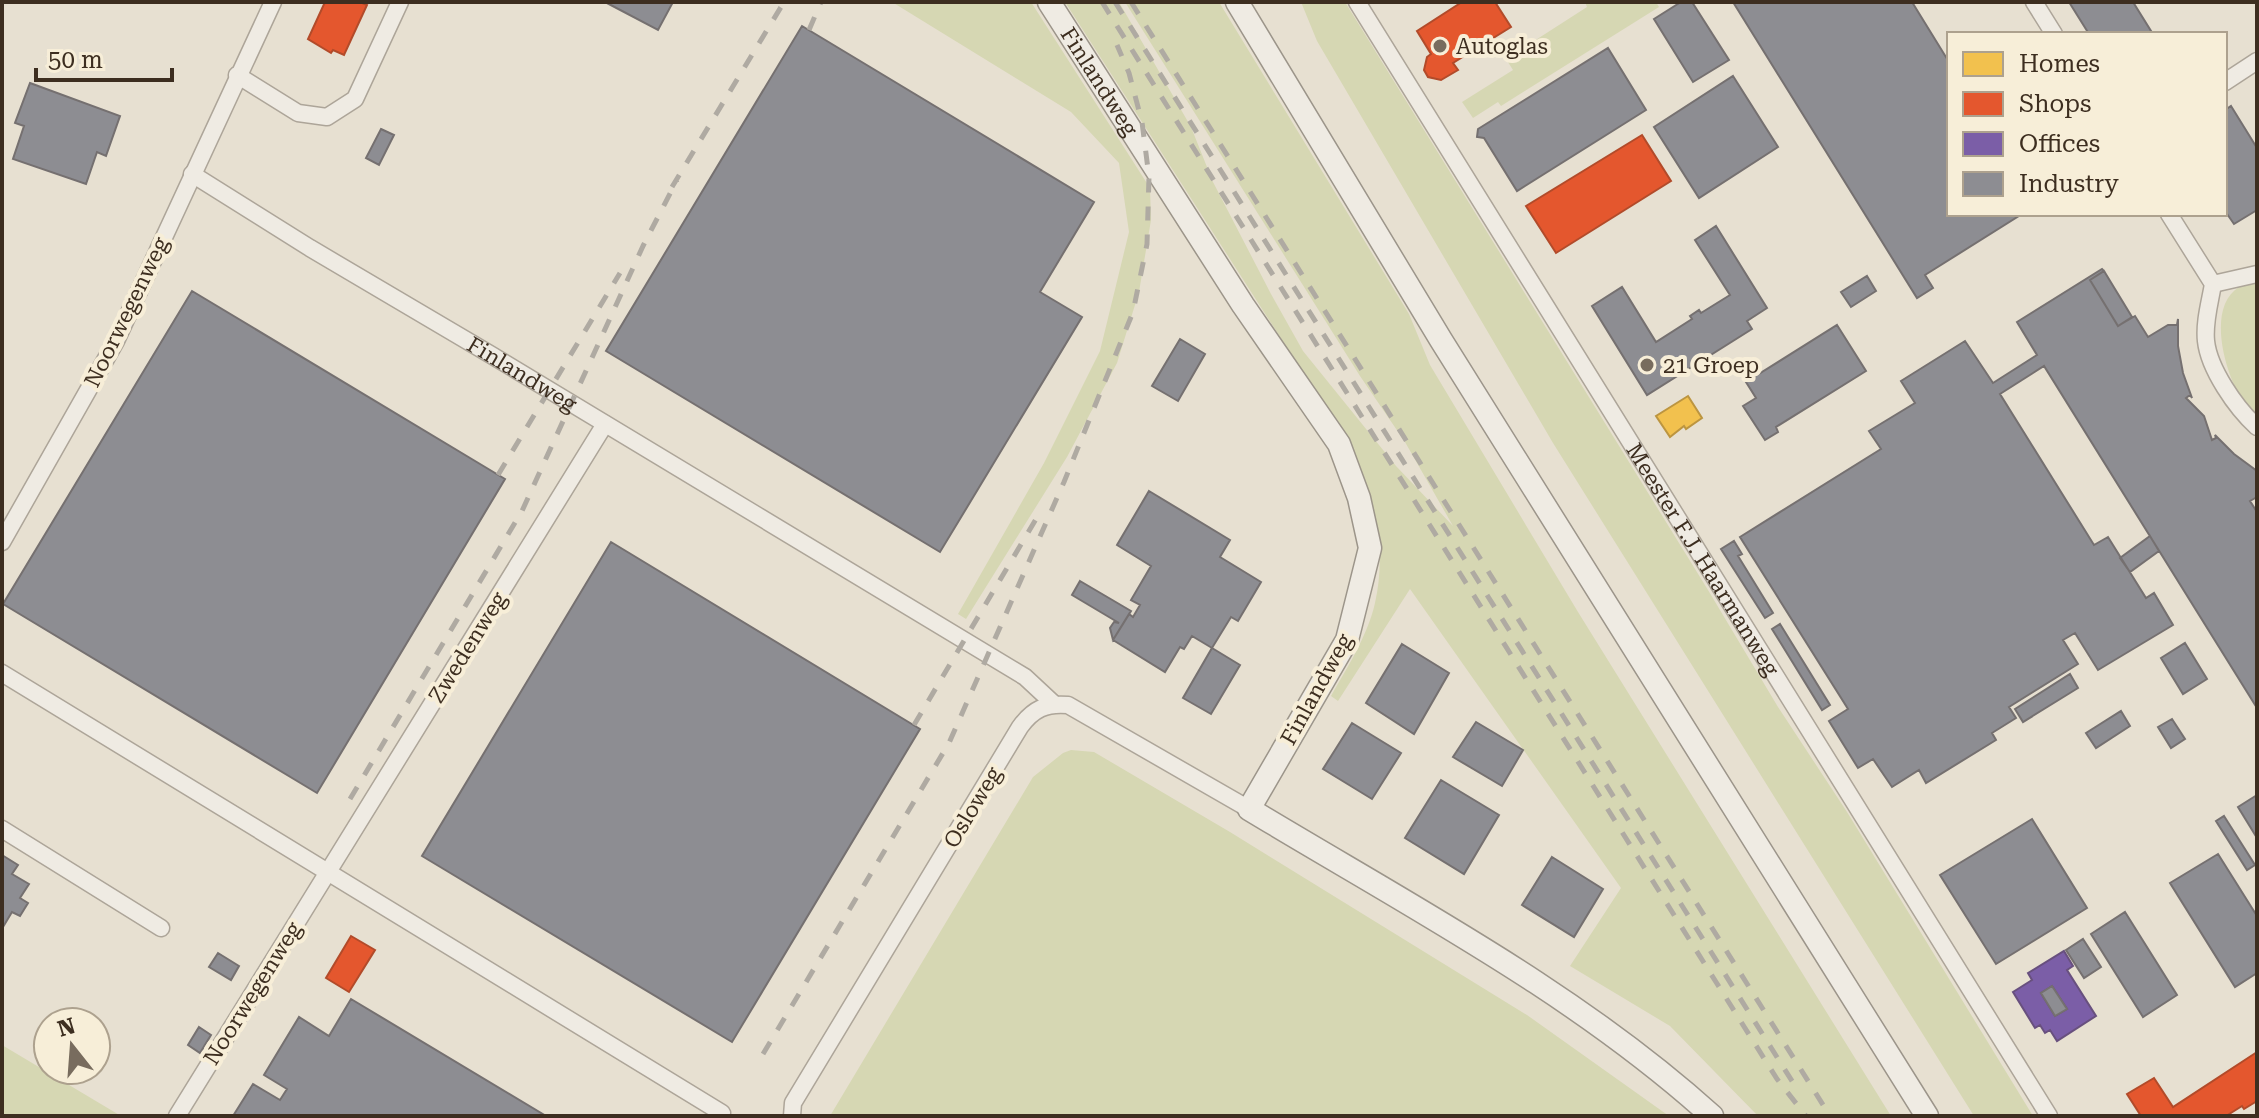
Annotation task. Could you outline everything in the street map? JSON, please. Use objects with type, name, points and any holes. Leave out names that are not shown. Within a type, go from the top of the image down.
[{"type":"street","name":"Noorwegenweg","points":[[2,542],[116,341],[273,2]]},
{"type":"street","points":[[237,75],[298,113],[327,117],[355,99],[400,2]]},
{"type":"street","name":"Finlandweg","points":[[1049,2],[1243,305],[1339,444],[1359,498],[1370,548],[1347,640],[1249,809]]},
{"type":"street","points":[[1237,2],[1449,353],[1927,1116]]},
{"type":"street","name":"Meester F.J. Haarmanweg","points":[[1357,2],[2049,1116]]},
{"type":"street","points":[[2034,2],[2053,32]]},
{"type":"street","points":[[2227,81],[2257,61]]},
{"type":"street","name":"Finlandweg","points":[[192,174],[1025,677],[1054,704]]},
{"type":"street","points":[[2170,216],[2213,284],[2206,343],[2224,388],[2257,427]]},
{"type":"street","points":[[2213,284],[2257,274]]},
{"type":"street","name":"Zwedenweg","points":[[328,870],[605,424]]},
{"type":"street","points":[[2,673],[722,1113]]},
{"type":"street","points":[[1054,704],[1068,705],[1096,719],[1486,952],[1648,1061],[1712,1116]]},
{"type":"street","name":"Osloweg","points":[[792,1116],[793,1103],[1020,727],[1040,707],[1054,704]]},
{"type":"street","points":[[2,829],[161,928]]},
{"type":"street","name":"Noorwegenweg","points":[[177,1116],[328,870]]},
{"type":"green space","points":[[892,2],[1031,2],[1150,188],[1151,220],[1139,292],[1117,363],[1067,457],[966,619],[958,614],[1044,463],[1100,351],[1129,232],[1119,163],[1071,112]]},
{"type":"green space","points":[[1065,2],[1119,2],[1191,127],[1213,182],[1303,351],[1396,466],[1453,526],[1405,442],[1360,376],[1125,2],[1219,2],[1409,314],[1430,365],[1578,612],[1891,1116],[1758,1116],[1670,1026],[1570,966],[1621,888],[1410,589],[1338,701],[1331,696],[1367,627],[1379,575],[1376,524],[1361,476],[1325,407]]},
{"type":"green space","points":[[1301,2],[1345,2],[2033,1116],[1974,1116],[1553,443],[1317,41]]},
{"type":"green space","points":[[1585,2],[1656,2],[1659,7],[1501,106],[1498,102],[1473,118],[1462,102],[1513,70],[1506,59],[1587,7]]},
{"type":"green space","points":[[2257,282],[2257,417],[2244,403],[2231,377],[2221,326],[2229,297],[2239,287]]},
{"type":"green space","points":[[1071,750],[1094,752],[1230,832],[1527,1015],[1669,1116],[830,1116],[1033,777]]},
{"type":"green space","points":[[2,1045],[32,1063],[32,1086],[71,1086],[121,1116],[2,1116]]},
{"type":"building: Homes","points":[[1688,396],[1702,418],[1670,437],[1656,416]]},
{"type":"building: Shops","points":[[325,2],[360,2],[367,5],[344,55],[333,50],[331,53],[308,39]]},
{"type":"building: Shops","points":[[1462,2],[1495,2],[1511,27],[1453,63],[1458,70],[1441,80],[1428,77],[1424,70],[1427,57],[1431,54],[1417,31]]},
{"type":"building: Shops","points":[[1642,135],[1671,181],[1556,253],[1526,206]]},
{"type":"building: Shops","points":[[351,936],[375,950],[349,992],[326,978]]},
{"type":"building: Shops","points":[[2257,1052],[2257,1101],[2226,1116],[2141,1116],[2127,1094],[2154,1078],[2173,1107]]},
{"type":"building: Offices","points":[[2064,951],[2073,966],[2067,970],[2096,1016],[2057,1041],[2050,1030],[2045,1033],[2040,1025],[2035,1028],[2013,992],[2032,980],[2028,973]],"holes":[[[2052,986],[2067,1009],[2055,1016],[2041,993]]]},
{"type":"building: Industry","points":[[605,2],[673,2],[658,30]]},
{"type":"building: Industry","points":[[1681,2],[1692,2],[1729,60],[1693,82],[1654,19]]},
{"type":"building: Industry","points":[[1733,2],[1912,2],[1947,59],[1947,216],[2019,216],[1925,275],[1933,288],[1917,298]]},
{"type":"building: Industry","points":[[2069,2],[2133,2],[2151,31],[2149,32],[2088,32]]},
{"type":"building: Industry","points":[[802,26],[1094,202],[1040,292],[1082,317],[940,552],[606,351]]},
{"type":"building: Industry","points":[[1608,48],[1646,110],[1517,191],[1484,138],[1477,137],[1478,129]]},
{"type":"building: Industry","points":[[1733,76],[1778,147],[1699,198],[1654,127]]},
{"type":"building: Industry","points":[[30,83],[120,116],[106,156],[97,152],[86,184],[13,159],[24,126],[15,123]]},
{"type":"building: Industry","points":[[2231,106],[2257,148],[2257,210],[2234,224],[2227,214],[2227,109]]},
{"type":"building: Industry","points":[[381,129],[394,135],[379,165],[366,158]]},
{"type":"building: Industry","points":[[1716,226],[1767,308],[1747,321],[1752,329],[1647,395],[1592,306],[1622,287],[1656,342],[1692,319],[1690,316],[1699,310],[1701,313],[1730,295],[1695,240]]},
{"type":"building: Industry","points":[[2102,269],[2104,271],[2090,280],[2118,326],[2135,316],[2148,337],[2168,325],[2177,325],[2178,319],[2178,346],[2192,398],[2190,395],[2186,398],[2204,416],[2212,440],[2216,438],[2215,435],[2257,471],[2257,497],[2250,501],[2257,512],[2257,708],[2044,366],[2000,394],[2094,545],[2108,537],[2146,598],[2154,593],[2173,625],[2098,670],[2075,633],[2063,640],[2078,664],[2009,707],[2016,718],[1992,733],[1996,740],[1926,783],[1919,770],[1892,787],[1873,759],[1858,768],[1829,721],[1848,709],[1740,537],[1881,449],[1869,431],[1915,403],[1901,381],[1965,341],[1993,383],[2037,355],[2017,322]]},
{"type":"building: Industry","points":[[2104,271],[2132,317],[2118,326],[2090,280]]},
{"type":"building: Industry","points":[[1867,276],[1876,291],[1851,307],[1841,292]]},
{"type":"building: Industry","points":[[192,291],[505,479],[317,793],[3,604]]},
{"type":"building: Industry","points":[[1837,325],[1866,371],[1776,427],[1778,432],[1765,440],[1743,406],[1756,398],[1746,382]]},
{"type":"building: Industry","points":[[1180,339],[1205,354],[1178,401],[1152,386]]},
{"type":"building: Industry","points":[[1149,491],[1230,540],[1220,557],[1261,582],[1238,621],[1231,617],[1212,648],[1192,636],[1184,649],[1180,647],[1165,672],[1113,640],[1129,614],[1133,617],[1140,605],[1131,600],[1151,566],[1117,545]]},
{"type":"building: Industry","points":[[2150,536],[2159,551],[2130,572],[2120,558]]},
{"type":"building: Industry","points":[[1734,541],[1742,554],[1738,556],[1773,613],[1765,618],[1721,549]]},
{"type":"building: Industry","points":[[611,542],[920,729],[732,1042],[422,856]]},
{"type":"building: Industry","points":[[1080,581],[1131,611],[1113,640],[1110,628],[1114,622],[1119,623],[1072,595]]},
{"type":"building: Industry","points":[[1780,624],[1830,705],[1822,710],[1772,629]]},
{"type":"building: Industry","points":[[2185,643],[2207,679],[2183,694],[2161,658]]},
{"type":"building: Industry","points":[[1402,644],[1449,673],[1414,734],[1366,703]]},
{"type":"building: Industry","points":[[1212,648],[1240,665],[1211,714],[1183,698]]},
{"type":"building: Industry","points":[[2070,674],[2078,688],[2023,722],[2015,709]]},
{"type":"building: Industry","points":[[2121,711],[2130,726],[2096,748],[2086,733]]},
{"type":"building: Industry","points":[[2172,719],[2185,739],[2171,748],[2158,727]]},
{"type":"building: Industry","points":[[1476,722],[1523,750],[1502,786],[1453,757]]},
{"type":"building: Industry","points":[[1352,723],[1401,753],[1372,799],[1323,769]]},
{"type":"building: Industry","points":[[1441,780],[1499,815],[1464,874],[1405,838]]},
{"type":"building: Industry","points":[[2257,795],[2257,838],[2238,807]]},
{"type":"building: Industry","points":[[2224,816],[2255,865],[2247,870],[2216,821]]},
{"type":"building: Industry","points":[[2032,819],[2087,908],[1996,964],[1940,875]]},
{"type":"building: Industry","points":[[2218,854],[2257,916],[2257,973],[2235,987],[2170,883]]},
{"type":"building: Industry","points":[[2,855],[18,865],[12,874],[29,884],[20,898],[28,903],[20,916],[12,912],[3,927]]},
{"type":"building: Industry","points":[[1552,857],[1603,889],[1574,937],[1522,905]]},
{"type":"building: Industry","points":[[2125,912],[2177,995],[2143,1017],[2091,934]]},
{"type":"building: Industry","points":[[2083,939],[2101,967],[2084,978],[2066,950]]},
{"type":"building: Industry","points":[[218,953],[239,966],[231,980],[209,967]]},
{"type":"building: Industry","points":[[2052,986],[2067,1009],[2055,1016],[2041,993]]},
{"type":"building: Industry","points":[[351,999],[546,1116],[233,1116],[253,1084],[280,1100],[287,1089],[264,1075],[299,1017],[329,1036]]},
{"type":"building: Industry","points":[[199,1027],[211,1035],[200,1053],[188,1045]]},
{"type":"railway","points":[[672,187],[784,2]]},
{"type":"railway","points":[[809,30],[821,2]]},
{"type":"railway","points":[[1102,2],[1777,1079],[1806,1116]]},
{"type":"railway","points":[[1115,2],[1797,1089]]},
{"type":"railway","points":[[1131,2],[1830,1116]]},
{"type":"railway","points":[[763,1054],[949,743],[1064,482],[1133,312],[1147,244],[1149,177],[1142,122],[1129,73],[1117,45]]},
{"type":"railway","points":[[350,799],[522,511],[643,246],[677,180]]},
{"type":"railway","points":[[498,475],[620,273]]},
{"type":"railway","points":[[914,725],[1042,509]]},
{"type":"place","name":"Autoglas","points":[[1440,46]]},
{"type":"place","name":"21 Groep","points":[[1647,365]]}]
